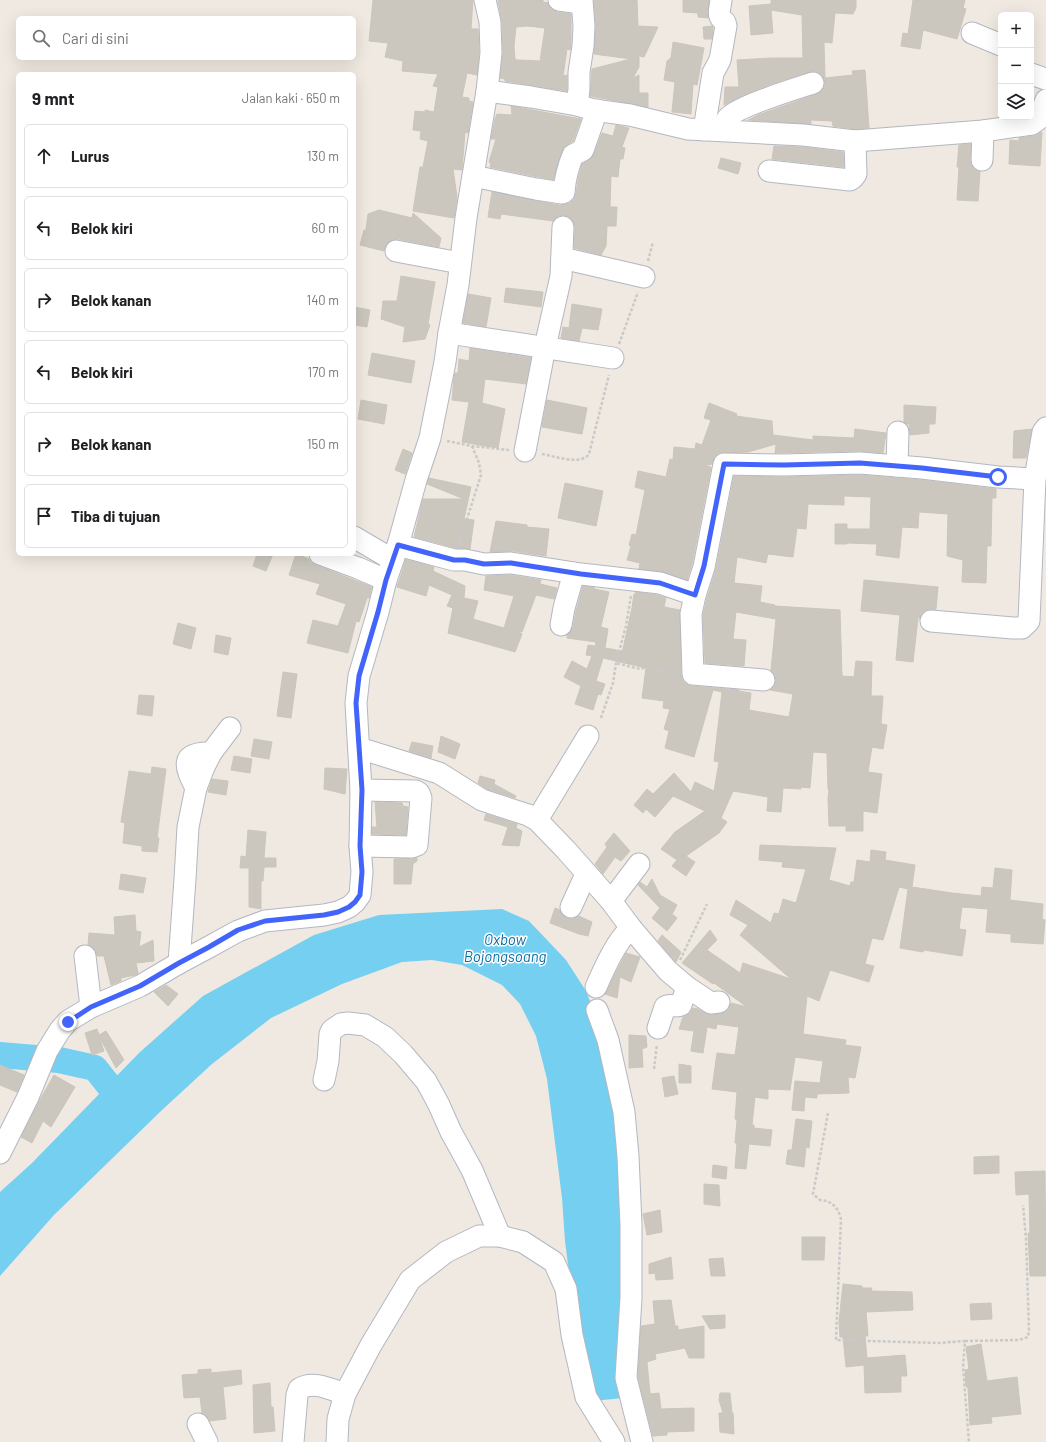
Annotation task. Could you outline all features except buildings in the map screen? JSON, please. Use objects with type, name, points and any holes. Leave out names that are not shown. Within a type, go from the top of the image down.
[{"type":"street","points":[[0,1153],[14,1127],[45,1057],[60,1030],[68,1022],[91,1007],[140,986],[238,930],[258,923],[338,912],[349,907],[360,895],[362,884],[360,846],[362,790],[356,703],[359,676],[386,580],[396,553],[416,480],[430,438],[446,362],[449,333],[458,285],[473,176],[487,91],[491,53],[490,22],[485,0]]},
{"type":"street","points":[[559,0],[581,2],[584,26],[577,105]]},
{"type":"street","points":[[713,130],[713,73],[720,60],[726,26],[725,22],[719,16],[721,0]]},
{"type":"street","points":[[972,33],[998,44]]},
{"type":"street","points":[[1034,75],[1046,79]]},
{"type":"street","points":[[713,130],[736,112],[787,91],[813,83]]},
{"type":"street","points":[[487,91],[531,97],[577,105],[578,107],[630,115],[688,129],[803,135],[854,141],[983,131],[1034,123],[1039,120],[1046,100]]},
{"type":"street","points":[[473,176],[536,189],[562,193],[564,192],[568,167],[573,155],[583,150],[597,110]]},
{"type":"street","points":[[982,160],[983,131]]},
{"type":"street","points":[[769,171],[850,180],[856,174],[854,141]]},
{"type":"street","points":[[525,452],[545,347],[561,276],[563,227]]},
{"type":"street","points":[[396,251],[460,263]]},
{"type":"street","points":[[562,258],[644,277]]},
{"type":"street","points":[[449,333],[613,358]]},
{"type":"street","points":[[931,620],[1013,628],[1022,628],[1029,621],[1036,479],[1046,428]]},
{"type":"street","points":[[897,466],[898,432]]},
{"type":"street","points":[[764,680],[693,674],[691,614],[704,566],[724,464],[784,465],[860,463],[998,477],[1036,479]]},
{"type":"street","points":[[356,538],[396,553],[465,560],[484,564],[511,563],[660,583],[695,595]]},
{"type":"street","points":[[325,556],[386,580]]},
{"type":"street","points":[[561,624],[574,572]]},
{"type":"street","points":[[179,963],[188,827],[196,788],[187,764],[189,758],[192,756],[203,753],[211,753],[230,728]]},
{"type":"street","points":[[537,820],[588,736]]},
{"type":"street","points":[[360,748],[439,773],[482,800],[528,815],[537,820],[611,901],[669,976],[681,1005],[678,1007],[669,1005],[665,1007],[658,1028]]},
{"type":"street","points":[[360,846],[412,847],[417,845],[421,798],[419,793],[416,791],[362,790]]},
{"type":"street","points":[[611,901],[639,864]]},
{"type":"street","points":[[571,907],[586,874]]},
{"type":"street","points":[[596,987],[619,942],[624,934],[631,928]]},
{"type":"street","points":[[85,956],[91,1007]]},
{"type":"street","points":[[669,976],[711,1003],[719,1002]]},
{"type":"street","points":[[337,1442],[338,1419],[345,1394],[371,1345],[410,1280],[446,1252],[480,1236],[500,1236],[523,1242],[554,1262],[566,1289],[572,1335],[586,1397],[613,1440],[641,1440],[626,1378],[631,1298],[631,1225],[628,1156],[624,1112],[608,1040],[597,1010]]},
{"type":"street","points":[[324,1080],[328,1061],[330,1034],[332,1030],[341,1024],[365,1024],[385,1037],[403,1054],[423,1078],[437,1100],[451,1132],[472,1170],[500,1236]]},
{"type":"street","points":[[293,1442],[297,1395],[299,1388],[309,1384],[321,1386],[345,1394]]},
{"type":"path","points":[[430,438],[472,446],[577,460],[587,457],[613,358],[644,277],[653,242]]},
{"type":"path","points":[[454,560],[481,476],[479,463],[472,446]]},
{"type":"path","points":[[601,718],[613,683],[616,663],[626,626],[634,580]]},
{"type":"path","points":[[616,663],[640,669],[644,668],[693,674]]},
{"type":"path","points":[[669,976],[707,904]]},
{"type":"path","points":[[654,1069],[658,1028]]},
{"type":"path","points":[[828,1113],[813,1194],[820,1200],[834,1204],[839,1210],[842,1219],[836,1340],[938,1343],[1019,1340],[1028,1337],[1026,1239],[1023,1205]]},
{"type":"path","points":[[965,1341],[964,1366],[969,1442]]},
{"type":"water","name":"Oxbow Bojongsoang","points":[[502,909],[529,921],[566,960],[586,991],[599,1025],[620,1114],[623,1398],[593,1401],[575,1318],[547,1079],[536,1036],[520,1004],[502,985],[462,965],[432,960],[402,962],[342,984],[271,1018],[212,1064],[161,1111],[54,1215],[0,1276],[0,1192],[32,1163],[139,1053],[203,996],[314,935],[379,915]]},
{"type":"waterway","points":[[0,1055],[59,1060],[95,1068],[125,1106]]},
{"type":"route","points":[[68,1022],[91,1007],[140,986],[238,930],[265,921],[324,915],[338,912],[349,907],[360,895],[362,884],[360,846],[362,790],[356,703],[359,676],[386,580],[398,545],[454,560],[465,560],[484,564],[511,563],[581,574],[660,583],[695,595],[704,566],[722,467],[724,464],[784,465],[860,463],[922,468],[998,477]]}]
